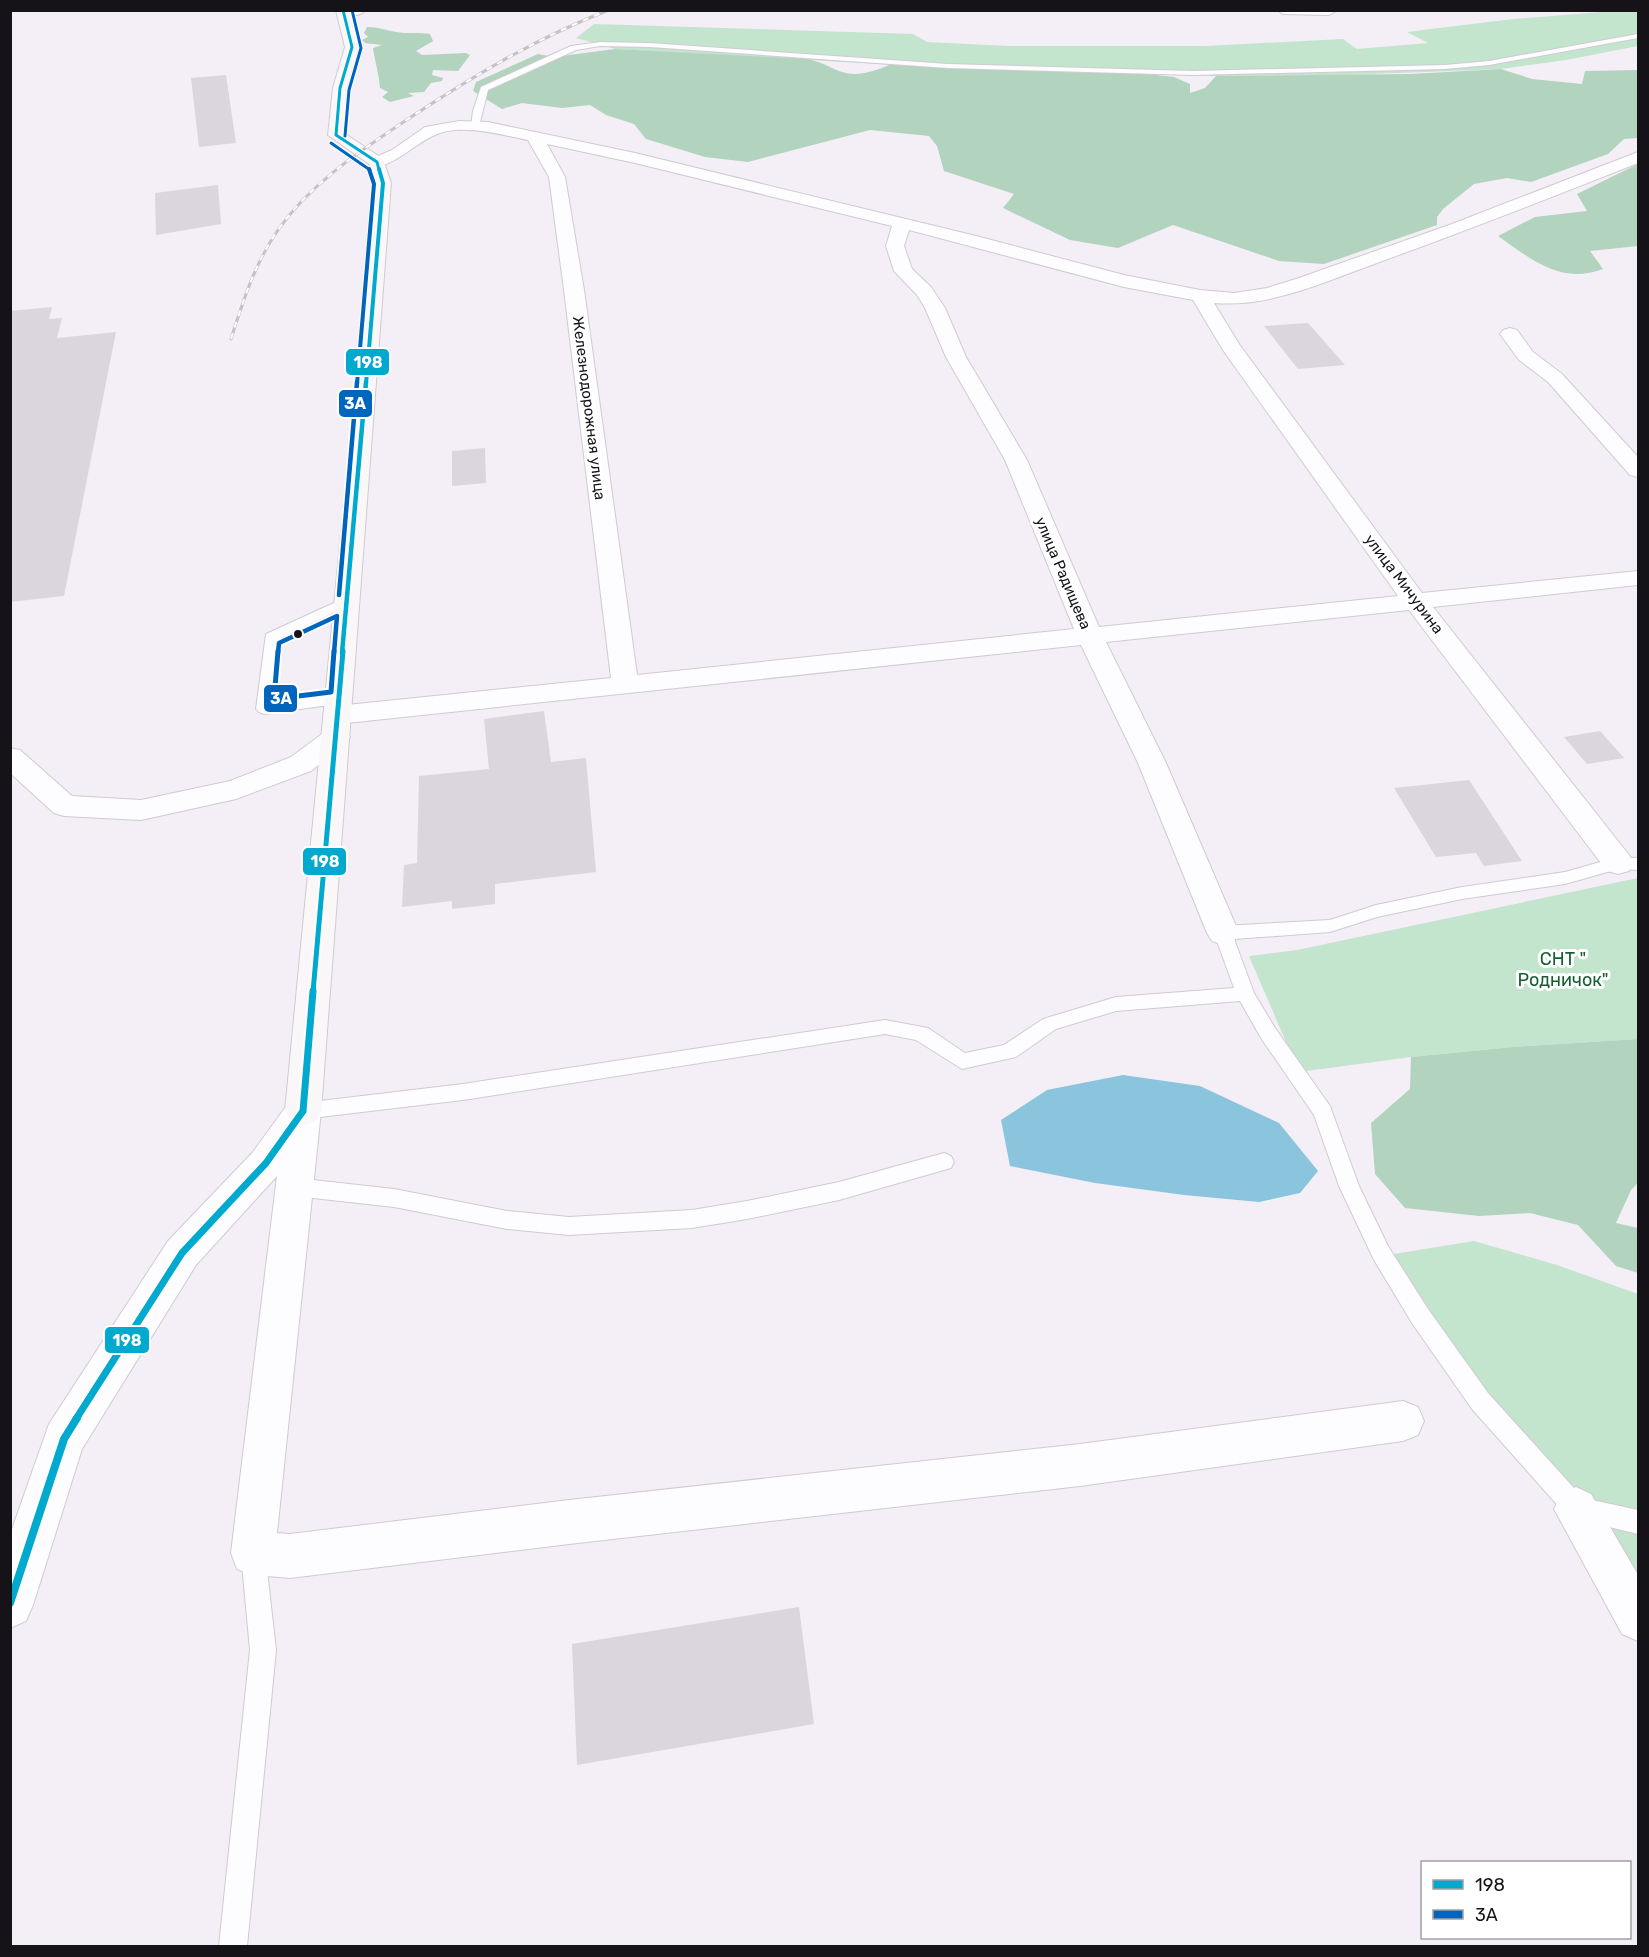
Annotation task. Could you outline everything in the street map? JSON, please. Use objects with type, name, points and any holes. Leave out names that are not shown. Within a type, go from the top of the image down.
[{"type":"street","points":[[360,10],[344,11],[352,47],[340,88],[336,135],[377,162],[383,183],[303,1111],[253,1553],[290,1556],[569,1522],[1080,1465],[1402,1421]]},
{"type":"street","points":[[1283,10],[1331,11]]},
{"type":"street","points":[[377,162],[398,153],[431,130],[488,127],[635,158],[970,240],[1078,270],[1200,296],[1234,299],[1269,293],[1303,283],[1458,228],[1638,157]]},
{"type":"street","name":"Железнодорожная улица","points":[[534,136],[557,177],[574,290],[625,685]]},
{"type":"street","name":"улица Радищева","points":[[902,224],[895,246],[903,271],[924,291],[935,308],[956,357],[1016,460],[1090,636],[1152,763],[1223,933]]},
{"type":"street","name":"улица Мичурина","points":[[1200,296],[1230,346],[1415,601],[1628,863]]},
{"type":"street","points":[[1510,334],[1526,356],[1555,378],[1638,470]]},
{"type":"street","points":[[10,757],[64,806],[141,810],[236,789],[301,764],[337,718],[625,685],[1638,578]]},
{"type":"street","points":[[10,1605],[64,1439],[182,1253],[266,1163],[303,1111]]},
{"type":"street","points":[[1575,1509],[1638,1618]]},
{"type":"lane","points":[[475,126],[484,89],[574,48],[600,44],[650,45],[948,66],[1193,73],[1445,67],[1489,63],[1638,36]]},
{"type":"lane","points":[[337,718],[264,708],[271,638],[347,601]]},
{"type":"lane","points":[[1628,863],[1565,878],[1462,893],[1376,911],[1330,926],[1223,933],[1245,994],[1268,1033],[1323,1112],[1349,1186],[1380,1253],[1420,1317],[1480,1401],[1575,1509],[1638,1522]]},
{"type":"lane","points":[[303,1111],[462,1092],[885,1027],[921,1034],[962,1061],[1009,1052],[1050,1024],[1116,1004],[1245,994]]},
{"type":"lane","points":[[295,1187],[345,1194],[394,1197],[507,1220],[569,1226],[692,1219],[747,1210],[839,1191],[944,1162]]},
{"type":"lane","points":[[233,1947],[263,1650],[253,1553]]},
{"type":"green space","points":[[1599,11],[1638,11],[1638,46],[1566,60],[1501,69],[1346,75],[1216,76],[950,68],[615,49],[576,38],[594,24],[913,34],[927,42],[1008,46],[1205,46],[1343,39],[1357,49],[1428,43],[1407,32],[1513,19],[1601,12]]},
{"type":"green space","points":[[367,27],[400,33],[430,34],[433,41],[416,51],[422,55],[466,53],[470,55],[458,71],[433,70],[432,75],[443,78],[442,81],[431,83],[424,92],[408,93],[414,96],[390,102],[382,97],[388,92],[380,88],[373,48],[382,45],[365,43],[362,40],[368,37],[364,33]]},
{"type":"green space","points":[[615,49],[807,59],[852,74],[873,71],[892,64],[1137,73],[1174,77],[1190,84],[1190,93],[1205,88],[1216,76],[1410,74],[1501,69],[1532,79],[1582,84],[1585,71],[1638,70],[1638,138],[1624,139],[1608,154],[1531,182],[1507,178],[1474,184],[1443,209],[1437,217],[1437,225],[1324,264],[1279,261],[1173,225],[1118,248],[1070,240],[1003,208],[1014,194],[944,171],[937,146],[929,136],[870,130],[748,162],[705,157],[646,139],[634,124],[606,115],[590,105],[562,108],[522,103],[502,109],[473,91],[476,82],[538,54],[554,57]]},
{"type":"green space","points":[[1638,164],[1638,246],[1590,251],[1603,269],[1573,274],[1560,272],[1534,261],[1498,236],[1535,217],[1587,211],[1577,194]]},
{"type":"green space","name":"СНТ \" Родничок\"","points":[[1638,878],[1638,1039],[1513,1047],[1411,1057],[1299,1072],[1249,956],[1297,950]]},
{"type":"green space","points":[[1638,1039],[1638,1183],[1631,1190],[1616,1223],[1638,1228],[1638,1273],[1616,1266],[1578,1225],[1530,1213],[1479,1216],[1405,1208],[1375,1174],[1371,1123],[1410,1089],[1411,1057],[1513,1047]]},
{"type":"green space","points":[[1474,1241],[1557,1265],[1638,1294],[1638,1585],[1627,1565],[1472,1396],[1394,1254]]},
{"type":"water","points":[[1123,1075],[1200,1086],[1279,1123],[1318,1171],[1300,1193],[1259,1202],[1095,1183],[1010,1166],[1001,1120],[1047,1090]]},
{"type":"building","points":[[226,75],[236,143],[199,147],[191,78]]},
{"type":"building","points":[[218,185],[221,224],[156,235],[155,193]]},
{"type":"building","points":[[52,307],[49,319],[62,318],[57,338],[116,332],[64,596],[10,602],[10,311]]},
{"type":"building","points":[[1308,323],[1345,365],[1298,369],[1264,326]]},
{"type":"building","points":[[485,448],[486,483],[452,486],[452,451]]},
{"type":"building","points":[[544,711],[551,762],[586,758],[596,872],[495,884],[495,904],[452,909],[452,901],[402,907],[404,865],[417,863],[419,776],[489,769],[484,719]]},
{"type":"building","points":[[1600,731],[1624,758],[1587,764],[1564,737]]},
{"type":"building","points":[[1469,780],[1522,861],[1484,866],[1476,853],[1436,857],[1394,788]]},
{"type":"building","points":[[799,1607],[814,1724],[577,1765],[572,1644]]},
{"type":"railway","points":[[231,339],[250,283],[270,243],[291,213],[320,183],[370,145],[479,74],[555,33],[609,10]]},
{"type":"transit line","name":"198","points":[[336,135],[340,88],[352,47],[343,10]]},
{"type":"transit line","name":"3А","points":[[345,136],[349,90],[361,48],[352,10]]},
{"type":"transit line","name":"198","points":[[303,1111],[383,183],[377,162],[336,135]]},
{"type":"transit line","name":"3А","points":[[331,143],[369,168],[374,184],[339,595]]},
{"type":"transit line","name":"3А","points":[[337,616],[331,692],[274,699],[279,643],[337,616]]},
{"type":"transit line","name":"198","points":[[10,1603],[64,1439],[182,1253],[266,1163],[303,1111]]}]
